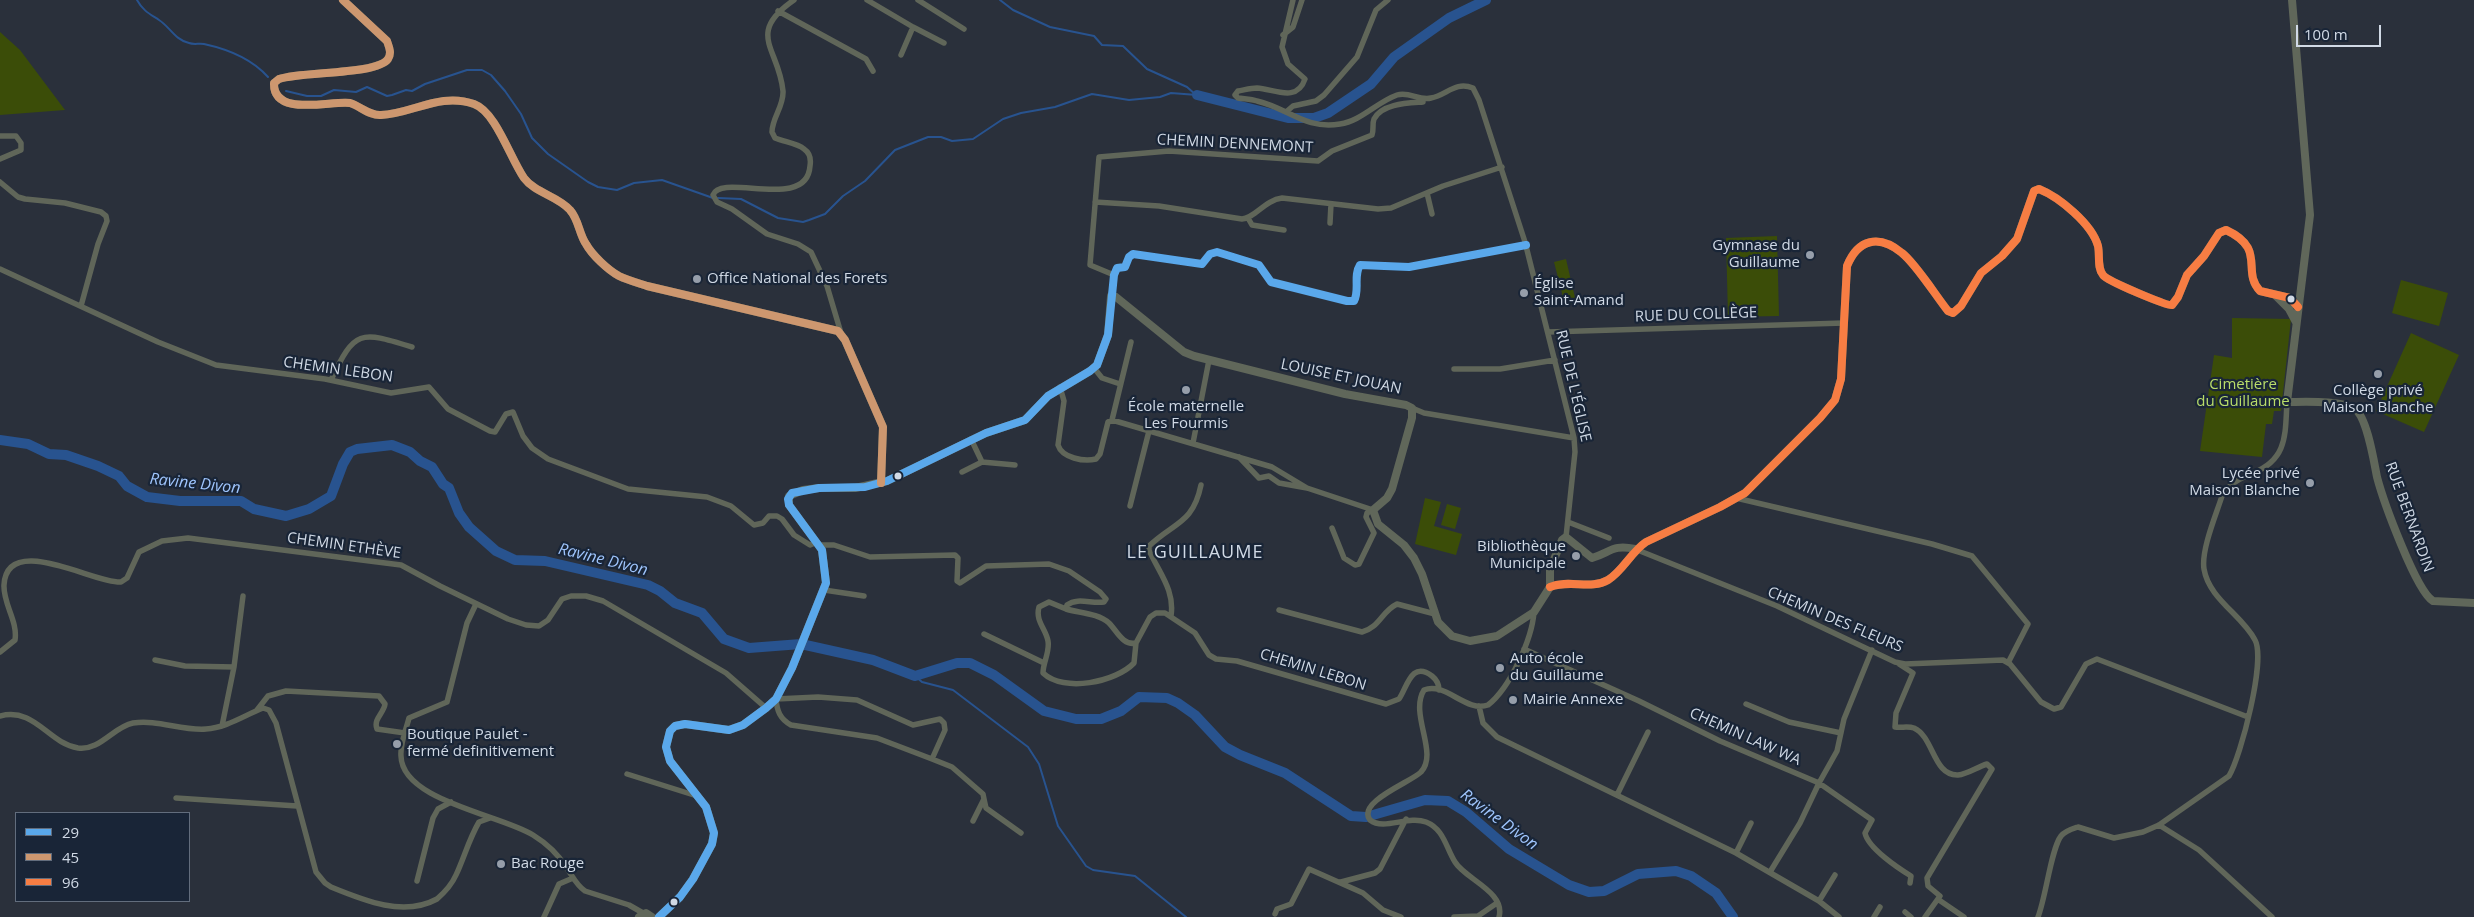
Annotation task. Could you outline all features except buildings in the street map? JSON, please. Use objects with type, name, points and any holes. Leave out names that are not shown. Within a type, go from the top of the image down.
[{"type":"main road","points":[[343,0],[387,41],[390,50],[389,58],[380,66],[369,69],[328,71],[279,79],[274,83],[275,90],[286,101],[310,106],[348,103],[378,116],[411,107],[447,101],[474,104],[482,108],[492,120],[524,179],[570,209],[586,245],[618,276],[647,286],[841,333],[883,427],[881,483]]},
{"type":"main road","points":[[2287,402],[2310,214],[2292,0]]},
{"type":"main road","points":[[1550,587],[1568,582],[1584,585],[1607,581],[1635,549],[1658,535],[1744,493],[1798,441],[1835,400],[1841,379],[1847,266],[1852,253],[1861,245],[1870,242],[1881,242],[1902,253],[1948,311],[1957,312],[1981,273],[2002,256],[2017,239],[2034,191],[2039,189],[2049,194],[2072,212],[2093,232],[2102,275],[2112,283],[2172,306],[2187,275],[2204,256],[2219,233],[2226,230],[2246,243],[2251,252],[2257,288],[2276,296],[2290,298],[2298,307]]},
{"type":"main road","points":[[2290,298],[2301,291]]},
{"type":"main road","points":[[649,916],[680,897],[693,879],[712,844],[714,833],[712,821],[699,796],[670,760],[666,746],[670,731],[675,726],[684,724],[729,730],[743,725],[776,699],[792,668],[824,590],[826,565],[818,544],[789,505],[789,496],[797,491],[819,488],[855,488],[881,483],[909,472],[972,439],[1025,420],[1042,401],[1060,387],[1094,368],[1108,335],[1111,296]]},
{"type":"main road","name":"LOUISE ET JOUAN","points":[[1111,296],[1124,303],[1184,352],[1345,394],[1406,405],[1412,408],[1412,418],[1392,489],[1387,498],[1373,510]]},
{"type":"main road","points":[[2276,296],[2286,306],[2296,322]]},
{"type":"main road","points":[[2286,306],[2298,307]]},
{"type":"main road","name":"RUE BERNARDIN","points":[[2287,402],[2330,403],[2352,407],[2358,411],[2363,421],[2380,488],[2422,590],[2430,599],[2438,603],[2474,603]]},
{"type":"main road","points":[[1373,510],[1378,524],[1404,545],[1414,558],[1422,574],[1435,614],[1445,631],[1452,636],[1470,641],[1497,636],[1534,612],[1550,587],[1550,569],[1562,540],[1566,537],[1592,558],[1614,547],[1622,546],[1635,549]]},
{"type":"street","points":[[794,0],[778,11],[770,21],[768,30],[768,40],[783,90],[782,100],[772,132],[775,138],[805,149],[811,159],[810,171],[803,182],[792,187],[767,190],[725,188],[716,190],[712,195],[717,202],[732,209],[767,234],[798,244],[811,252],[827,286],[841,333]]},
{"type":"street","points":[[867,0],[944,43]]},
{"type":"street","points":[[918,0],[964,29]]},
{"type":"street","points":[[1293,0],[1283,36],[1282,47],[1285,58],[1305,80],[1303,85],[1283,95],[1257,88],[1238,91],[1235,95],[1238,98],[1258,101],[1309,124],[1327,125],[1352,122],[1398,95],[1412,95],[1423,99],[1433,98]]},
{"type":"street","points":[[1283,36],[1293,27],[1302,0]]},
{"type":"street","points":[[1286,112],[1293,106],[1316,101],[1324,95],[1357,57],[1376,10],[1388,0]]},
{"type":"street","points":[[778,11],[866,59],[873,71]]},
{"type":"street","points":[[902,55],[913,27]]},
{"type":"street","name":"RUE DE L'ÉGLISE","points":[[1433,98],[1452,88],[1466,85],[1473,88],[1479,100],[1524,236],[1574,438],[1575,452],[1566,537]]},
{"type":"street","name":"CHEMIN DENNEMONT","points":[[1095,202],[1100,157],[1169,151],[1318,162],[1337,148],[1372,135],[1375,118],[1380,112],[1408,101],[1422,102],[1433,98]]},
{"type":"street","points":[[0,136],[16,136],[21,143],[21,150],[0,159]]},
{"type":"street","points":[[1114,275],[1090,265],[1095,202],[1159,206],[1242,219],[1248,218],[1273,199],[1282,198],[1378,209],[1391,208],[1427,193],[1502,167]]},
{"type":"street","points":[[0,182],[18,197],[65,203],[101,212],[106,216],[107,221],[98,244],[81,306]]},
{"type":"street","points":[[1427,193],[1432,214]]},
{"type":"street","points":[[1330,223],[1332,204]]},
{"type":"street","points":[[1248,218],[1252,225],[1284,230]]},
{"type":"street","points":[[1111,296],[1117,268],[1125,268],[1128,256],[1133,254],[1176,259],[1196,265],[1202,264],[1210,254],[1217,252],[1259,265],[1271,282],[1347,301],[1354,301],[1356,297],[1356,271],[1360,265],[1409,267],[1526,245]]},
{"type":"street","name":"CHEMIN LEBON","points":[[0,269],[216,365],[331,380],[391,393],[428,387],[448,409],[490,431],[496,432],[506,414],[513,412],[532,448],[568,467],[628,489],[707,496],[731,506],[754,526],[763,523],[769,516],[777,516],[799,540],[810,545],[834,545],[870,557],[955,555],[958,558],[956,578],[960,583],[986,566],[1049,564],[1069,571],[1100,592],[1106,599],[1104,602],[1096,604],[1077,601],[1067,605],[1066,609]]},
{"type":"street","name":"RUE DU COLLÈGE","points":[[1548,332],[1844,323]]},
{"type":"street","points":[[331,380],[350,344],[360,337],[379,337],[412,347]]},
{"type":"street","points":[[1060,387],[1064,396],[1058,443],[1061,452],[1089,461],[1096,459],[1100,454],[1108,422],[1112,420],[1131,342]]},
{"type":"street","points":[[1193,443],[1209,360]]},
{"type":"street","points":[[1454,369],[1500,369],[1555,360]]},
{"type":"street","points":[[1094,368],[1102,378],[1120,384]]},
{"type":"street","points":[[2038,917],[2047,889],[2057,845],[2062,835],[2078,827],[2118,838],[2159,826],[2229,776],[2240,747],[2248,717],[2258,665],[2257,645],[2252,635],[2214,591],[2206,578],[2204,564],[2219,504],[2225,490],[2237,479],[2267,467],[2278,454],[2284,439],[2287,402]]},
{"type":"street","points":[[1412,408],[1433,414],[1574,438]]},
{"type":"street","points":[[1112,420],[1272,467],[1307,488]]},
{"type":"street","points":[[1130,506],[1149,431]]},
{"type":"street","points":[[972,439],[982,462]]},
{"type":"street","points":[[1239,457],[1259,478],[1269,476],[1288,486],[1307,488],[1373,510]]},
{"type":"street","points":[[962,472],[982,462],[1014,465]]},
{"type":"street","points":[[1136,643],[1131,644],[1125,641],[1107,621],[1098,616],[1066,609],[1049,602],[1039,607],[1037,613],[1048,640],[1043,673],[1048,678],[1064,683],[1082,685],[1128,669],[1134,663],[1136,643],[1150,617],[1156,613],[1165,613],[1171,616],[1171,595],[1151,556],[1149,546],[1193,512],[1201,485]]},
{"type":"street","points":[[1736,498],[1932,544],[1972,556],[2028,624],[2008,663],[2041,702],[2054,709],[2060,707],[2086,664],[2097,659],[2248,717]]},
{"type":"street","points":[[1332,528],[1344,558],[1355,565],[1359,564],[1374,533],[1366,517],[1367,513],[1373,510]]},
{"type":"street","points":[[1568,522],[1610,538]]},
{"type":"street","name":"CHEMIN ETHÈVE","points":[[0,652],[16,640],[4,586],[9,572],[17,564],[37,560],[99,579],[121,582],[127,578],[139,552],[162,541],[178,538],[402,564],[508,620],[526,625],[538,626],[548,620],[562,599],[571,596],[586,596],[603,601],[726,674],[766,708]]},
{"type":"street","name":"CHEMIN DES FLEURS","points":[[1635,549],[1777,606],[1895,662],[1905,664],[2004,660],[2008,663]]},
{"type":"street","points":[[824,590],[864,596]]},
{"type":"street","points":[[222,726],[234,667],[243,596]]},
{"type":"street","points":[[476,604],[466,623],[446,702],[409,718],[401,755],[403,766],[410,778],[422,788],[451,802],[524,830],[545,843],[558,856],[573,878],[585,891],[634,908],[649,916]]},
{"type":"street","points":[[1279,610],[1362,632],[1374,628],[1391,607],[1397,604],[1435,614]]},
{"type":"street","points":[[1499,917],[1500,912],[1492,894],[1455,863],[1442,836],[1434,826],[1420,820],[1406,819],[1381,824],[1373,822],[1367,817],[1369,808],[1389,790],[1412,779],[1426,766],[1428,758],[1420,712],[1420,701],[1424,690],[1430,688],[1440,690],[1479,706],[1488,705],[1494,699],[1524,649],[1533,624],[1534,612]]},
{"type":"street","name":"CHEMIN LEBON","points":[[1171,616],[1195,633],[1202,647],[1216,659],[1237,661],[1386,704],[1399,699],[1410,676],[1418,672],[1431,676],[1438,682],[1440,690]]},
{"type":"street","points":[[984,634],[1044,663]]},
{"type":"street","name":"CHEMIN LAW WA","points":[[1524,649],[1639,701],[1720,741],[1818,783],[1872,820],[1865,833],[1868,840],[1894,865],[1912,876],[1910,883]]},
{"type":"street","points":[[1770,872],[1800,823],[1818,783],[1837,751],[1844,718],[1872,650]]},
{"type":"street","points":[[155,660],[185,666],[234,667]]},
{"type":"street","points":[[1895,662],[1913,673],[1896,713],[1895,727],[1908,727],[1919,731],[1926,738],[1943,769],[1952,775],[1964,774],[1987,764],[1992,769],[1927,878],[1927,885],[1939,894],[1939,900],[1925,917]]},
{"type":"street","points":[[257,710],[268,696],[286,691],[379,696],[385,704],[385,708],[377,720],[377,729],[405,733]]},
{"type":"street","points":[[932,759],[945,730],[944,723],[940,720],[913,725],[868,704],[845,698],[776,699],[778,714],[784,721],[792,725],[878,738],[952,767],[983,794],[986,808],[1021,834]]},
{"type":"street","points":[[1746,704],[1789,722],[1841,733]]},
{"type":"street","points":[[1479,706],[1483,723],[1497,737],[1736,853],[1820,901],[1839,917]]},
{"type":"street","points":[[0,716],[11,713],[22,715],[63,742],[81,748],[95,745],[117,730],[133,723],[206,730],[222,726],[263,708],[269,710],[274,715],[313,866],[325,883],[390,911],[403,913],[425,910],[451,884],[477,827],[484,819],[490,818]]},
{"type":"street","points":[[1617,796],[1648,732]]},
{"type":"street","points":[[627,774],[699,796]]},
{"type":"street","points":[[176,798],[298,806]]},
{"type":"street","points":[[973,821],[984,799]]},
{"type":"street","points":[[417,881],[433,818],[438,809],[451,802]]},
{"type":"street","points":[[1341,882],[1375,873],[1380,869],[1406,819]]},
{"type":"street","points":[[1736,853],[1751,823]]},
{"type":"street","points":[[2159,826],[2199,850],[2272,917]]},
{"type":"street","points":[[1274,914],[1278,908],[1291,904],[1309,869],[1363,893],[1383,910],[1401,917]]},
{"type":"street","points":[[1820,901],[1835,875]]},
{"type":"street","points":[[544,917],[559,884],[573,878]]},
{"type":"street","points":[[1939,900],[1964,917]]},
{"type":"street","points":[[1454,917],[1478,916],[1497,903]]},
{"type":"street","points":[[1874,917],[1880,907]]},
{"type":"street","points":[[1905,912],[1911,917]]},
{"type":"green space","points":[[0,32],[20,50],[65,110],[0,115]]},
{"type":"green space","points":[[1777,236],[1779,316],[1728,317],[1726,238]]},
{"type":"green space","points":[[1566,259],[1576,302],[1565,305],[1554,262]]},
{"type":"green space","points":[[2401,280],[2448,293],[2439,326],[2392,313]]},
{"type":"green space","name":"Cimetière du Guillaume","points":[[2232,318],[2291,319],[2281,411],[2274,411],[2272,424],[2266,424],[2262,457],[2200,451],[2214,355],[2232,358]]},
{"type":"green space","points":[[2411,333],[2459,355],[2424,432],[2376,411]]},
{"type":"green space","points":[[1425,498],[1441,502],[1434,526],[1462,534],[1456,555],[1415,544]]},
{"type":"green space","points":[[1447,504],[1461,508],[1455,529],[1441,525]]},
{"type":"waterway","points":[[137,0],[144,10],[163,23],[180,39],[191,44],[204,44],[230,52],[247,60],[268,77]]},
{"type":"waterway","points":[[1000,0],[1013,10],[1050,27],[1094,36],[1102,45],[1123,46],[1147,69],[1187,87],[1196,95]]},
{"type":"waterway","points":[[1197,95],[1288,118],[1314,118],[1328,113],[1371,84],[1394,57],[1449,18],[1486,0]]},
{"type":"waterway","points":[[286,91],[307,96],[321,96],[334,90],[356,92],[367,87],[387,96],[406,90],[412,91],[425,84],[467,70],[482,70],[491,75],[505,91],[521,114],[532,138],[548,154],[588,182],[598,187],[617,190],[634,183],[662,180],[713,198]]},
{"type":"waterway","points":[[718,198],[741,199],[778,218],[803,222],[825,214],[843,196],[865,181],[895,150],[928,137],[941,137],[952,141],[973,139],[1003,119],[1021,113],[1055,107],[1092,94],[1129,100],[1160,97],[1171,93],[1197,95]]},
{"type":"waterway","name":"Ravine Divon","points":[[0,440],[28,444],[49,454],[66,455],[98,466],[119,476],[127,486],[147,497],[180,501],[241,501],[254,509],[286,516],[309,509],[331,496],[343,464],[350,452],[357,449],[392,445],[410,452],[420,461],[432,467],[443,484],[449,488],[459,513],[469,527],[496,551],[515,560],[545,561],[648,585],[660,591],[675,603],[702,613],[724,639],[749,648],[801,644],[873,660],[915,676],[957,663],[970,663],[994,675],[1044,711],[1076,719],[1101,719],[1121,711],[1139,697],[1167,698],[1195,715],[1225,747],[1285,773],[1351,816],[1366,817],[1425,800],[1448,801],[1466,812],[1509,849],[1569,885],[1589,892],[1604,891],[1638,874],[1676,871],[1691,876],[1716,893],[1733,917]]},
{"type":"waterway","points":[[915,676],[922,682],[953,690],[1028,747],[1039,764],[1058,826],[1086,866],[1093,870],[1135,876],[1186,917]]},
{"type":"transit line","name":"45","points":[[343,0],[387,41],[390,52],[388,59],[370,68],[290,76],[279,79],[274,83],[276,94],[283,100],[293,104],[350,103],[377,115],[393,114],[438,102],[462,101],[474,104],[482,109],[496,126],[524,178],[534,187],[559,201],[570,210],[592,253],[619,276],[647,286],[838,331],[845,340],[883,427],[881,483]]},
{"type":"transit line","name":"96","points":[[1550,587],[1565,584],[1594,584],[1608,580],[1646,542],[1745,493],[1820,418],[1835,400],[1841,379],[1847,266],[1857,250],[1870,242],[1885,243],[1908,258],[1948,311],[1953,313],[1961,306],[1981,273],[2002,256],[2017,239],[2034,191],[2039,189],[2056,198],[2082,220],[2095,238],[2098,246],[2101,272],[2107,278],[2125,287],[2172,305],[2178,297],[2187,275],[2204,256],[2219,233],[2226,230],[2238,237],[2250,252],[2252,276],[2260,291],[2290,298],[2298,307]]},
{"type":"transit line","name":"29","points":[[659,917],[680,897],[693,879],[712,844],[714,833],[706,807],[670,761],[666,747],[670,731],[675,726],[685,724],[729,730],[743,725],[776,699],[792,668],[826,583],[822,550],[789,505],[788,499],[792,493],[819,488],[865,487],[887,481],[986,433],[1025,420],[1048,396],[1097,365],[1108,335],[1114,275],[1117,268],[1125,267],[1129,257],[1133,254],[1202,264],[1210,254],[1217,252],[1259,265],[1271,282],[1347,301],[1354,301],[1360,265],[1409,267],[1526,245]]},
{"type":"place","name":"Gymnase du Guillaume","points":[[1810,255]]},
{"type":"place","name":"Office National des Forets","points":[[697,279]]},
{"type":"place","name":"Église Saint-Amand","points":[[1524,293]]},
{"type":"place","name":"Collège privé Maison Blanche","points":[[2378,374]]},
{"type":"place","name":"École maternelle Les Fourmis","points":[[1186,390]]},
{"type":"place","name":"Lycée privé Maison Blanche","points":[[2310,483]]},
{"type":"place","name":"Bibliothèque Municipale","points":[[1576,556]]},
{"type":"place","name":"Auto école du Guillaume","points":[[1500,668]]},
{"type":"place","name":"Mairie Annexe","points":[[1513,700]]},
{"type":"place","name":"Boutique Paulet - fermé definitivement","points":[[397,744]]},
{"type":"place","name":"Bac Rouge","points":[[501,864]]},
{"type":"district","name":"LE GUILLAUME","points":[[1195,553]]}]
